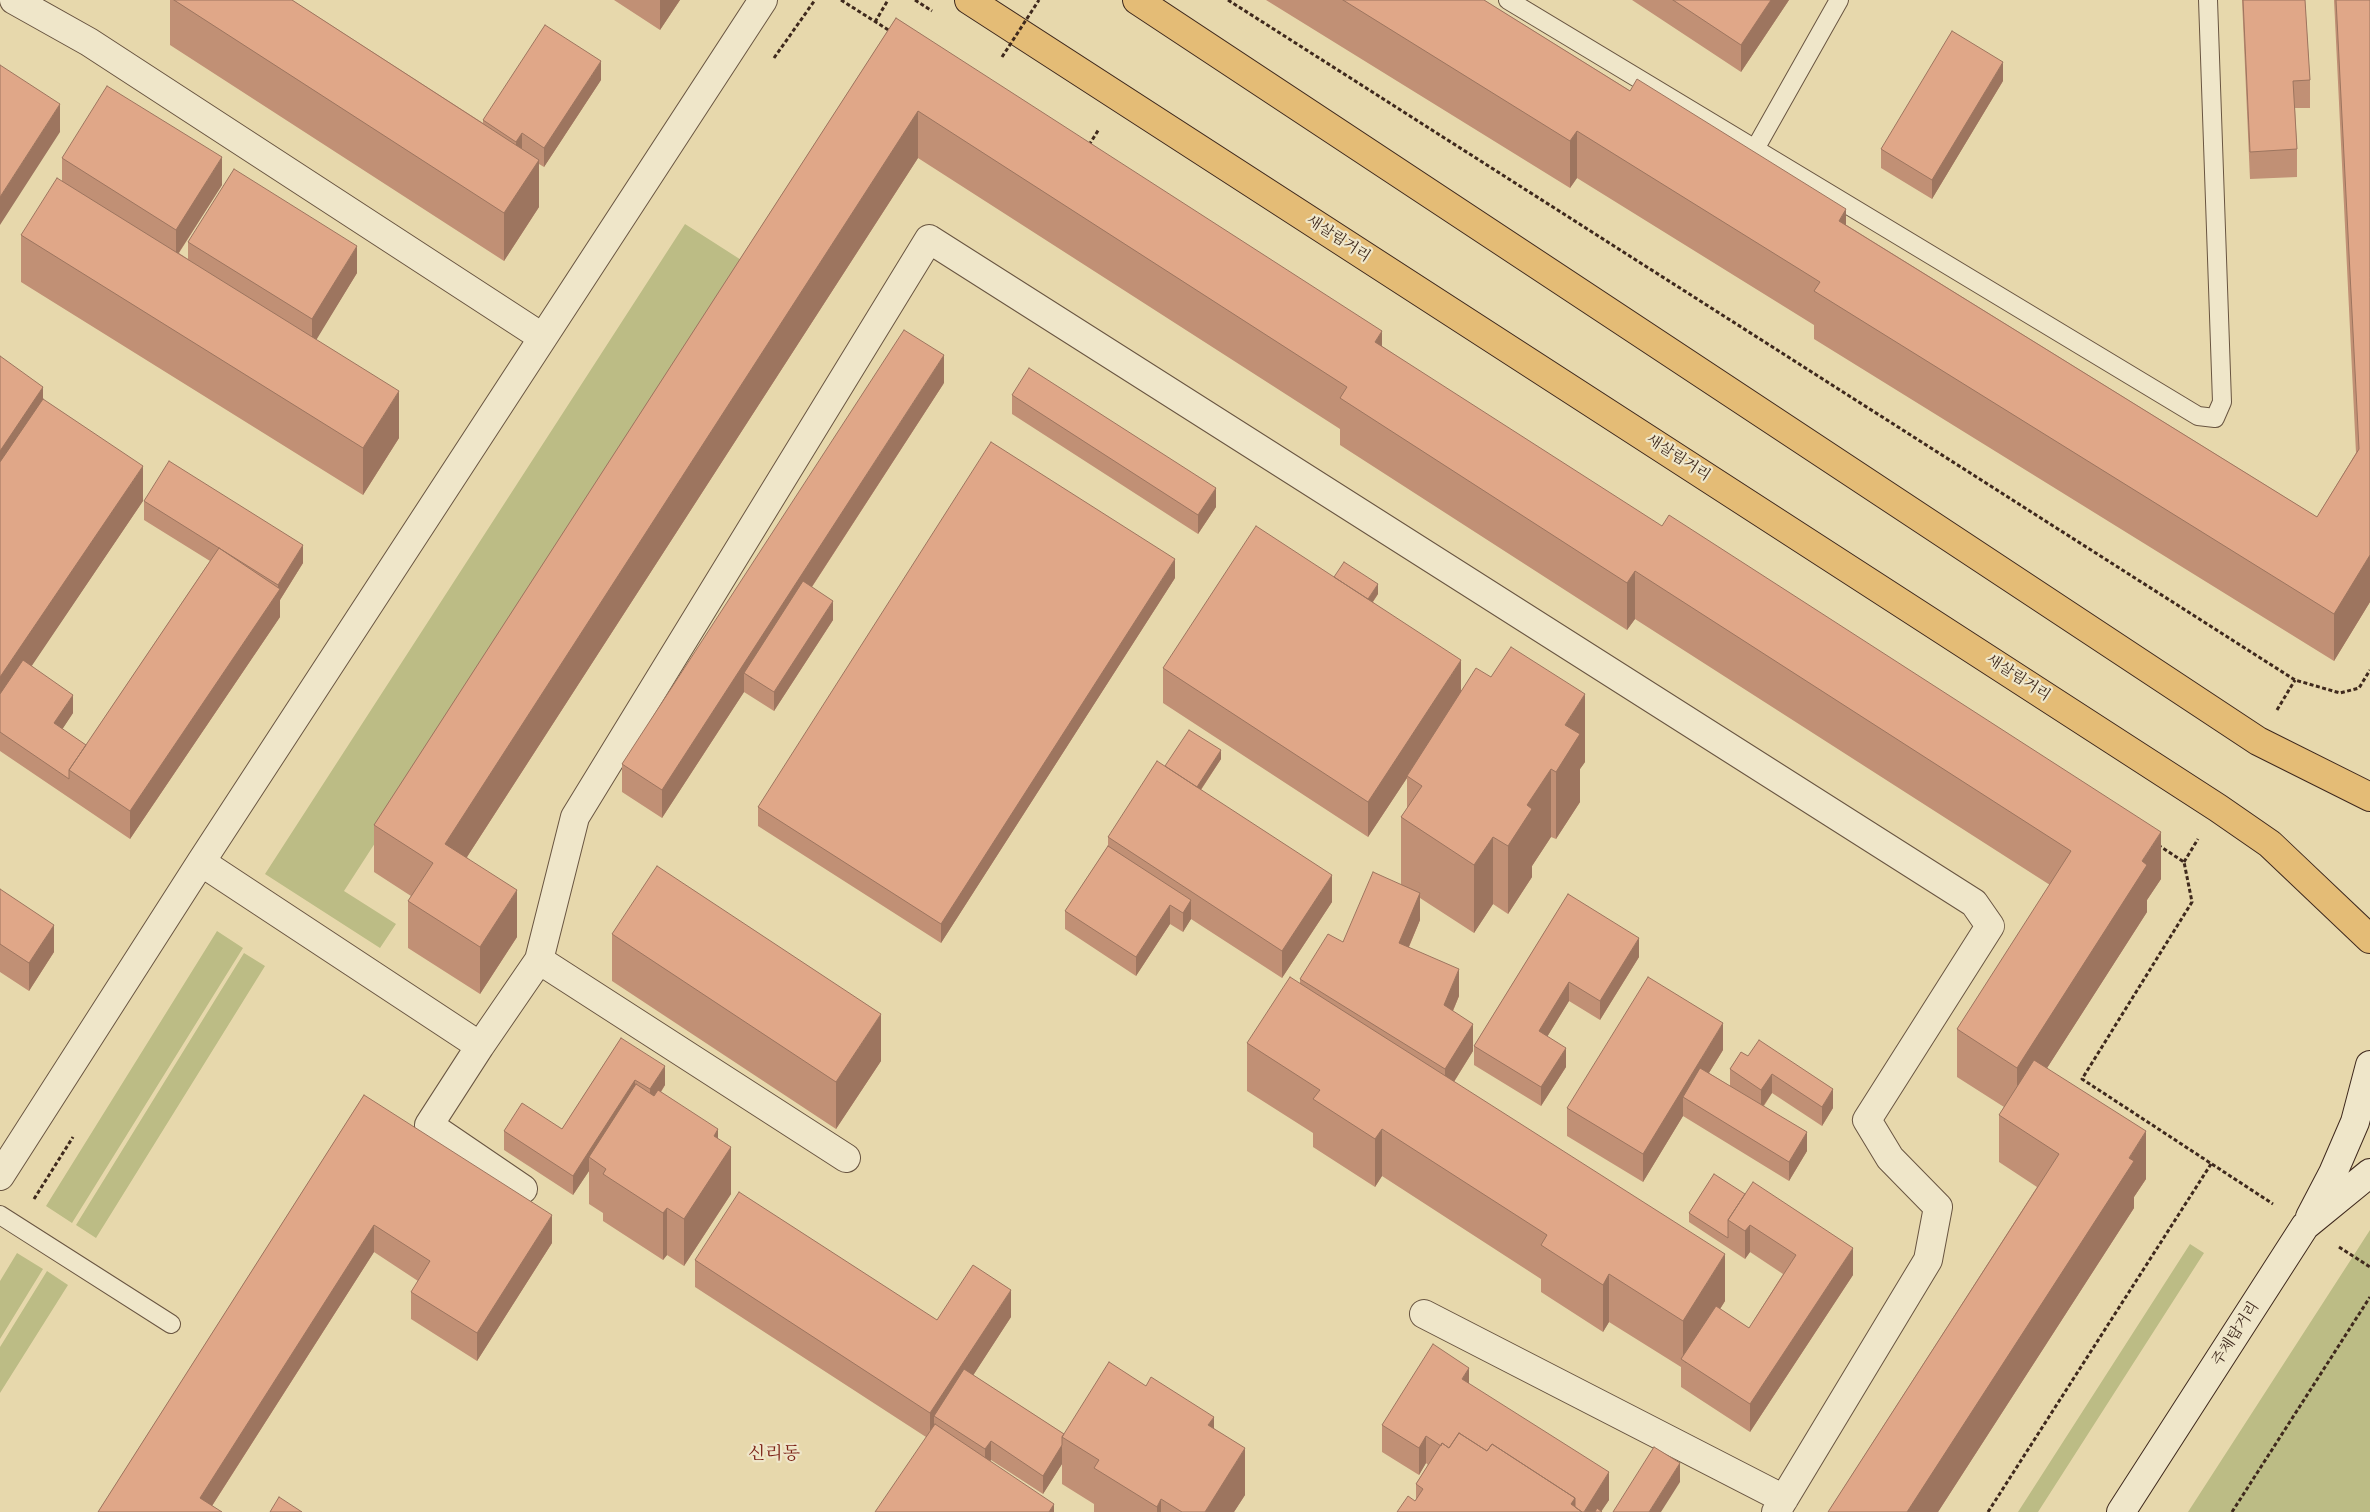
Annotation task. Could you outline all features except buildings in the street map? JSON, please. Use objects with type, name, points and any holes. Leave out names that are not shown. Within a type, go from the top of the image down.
[{"type":"main road","name":"새살림거리","points":[[969,0],[2218,808],[2270,844],[2370,939]]},
{"type":"main road","points":[[1137,0],[2258,741],[2370,797]]},
{"type":"street","points":[[14,0],[89,42],[542,337]]},
{"type":"street","points":[[0,1176],[201,862],[763,0]]},
{"type":"street","points":[[523,1189],[429,1125],[539,960],[574,818],[929,239],[1974,904],[1990,926],[1867,1120],[1890,1158],[1938,1208],[1928,1260],[1780,1506],[1424,1314]]},
{"type":"street","points":[[201,862],[480,1046]]},
{"type":"street","points":[[539,960],[846,1158]]},
{"type":"street","points":[[2305,1226],[2333,1173],[2355,1122],[2370,1065]]},
{"type":"street","name":"주체탑거리","points":[[2120,1512],[2305,1226],[2370,1173]]},
{"type":"lane","points":[[1508,0],[2198,416],[2215,418],[2222,402],[2208,0]]},
{"type":"lane","points":[[1755,148],[1838,0]]},
{"type":"lane","points":[[0,1215],[171,1324]]},
{"type":"path","points":[[841,0],[892,32]]},
{"type":"path","points":[[875,22],[888,0]]},
{"type":"path","points":[[1002,57],[1039,0]]},
{"type":"path","points":[[1228,0],[2295,680],[2340,693],[2359,688],[2370,670]]},
{"type":"path","points":[[1088,147],[1102,123]]},
{"type":"path","points":[[1988,1512],[2211,1164],[2082,1079],[2192,902],[2184,862],[2150,840]]},
{"type":"path","points":[[2232,1512],[2370,1297]]},
{"type":"green space","points":[[685,224],[749,265],[344,891],[396,924],[380,948],[265,874]]},
{"type":"green space","points":[[217,931],[243,948],[72,1223],[46,1206]]},
{"type":"green space","points":[[244,953],[265,966],[96,1238],[76,1225]]},
{"type":"green space","points":[[2370,1230],[2370,1512],[2188,1512]]},
{"type":"green space","points":[[2190,1244],[2204,1253],[2038,1512],[2018,1512]]},
{"type":"green space","points":[[17,1253],[43,1269],[0,1339],[0,1281]]},
{"type":"green space","points":[[47,1271],[68,1285],[0,1393],[0,1347]]},
{"type":"district","name":"신리동","points":[[774,1455]]}]
